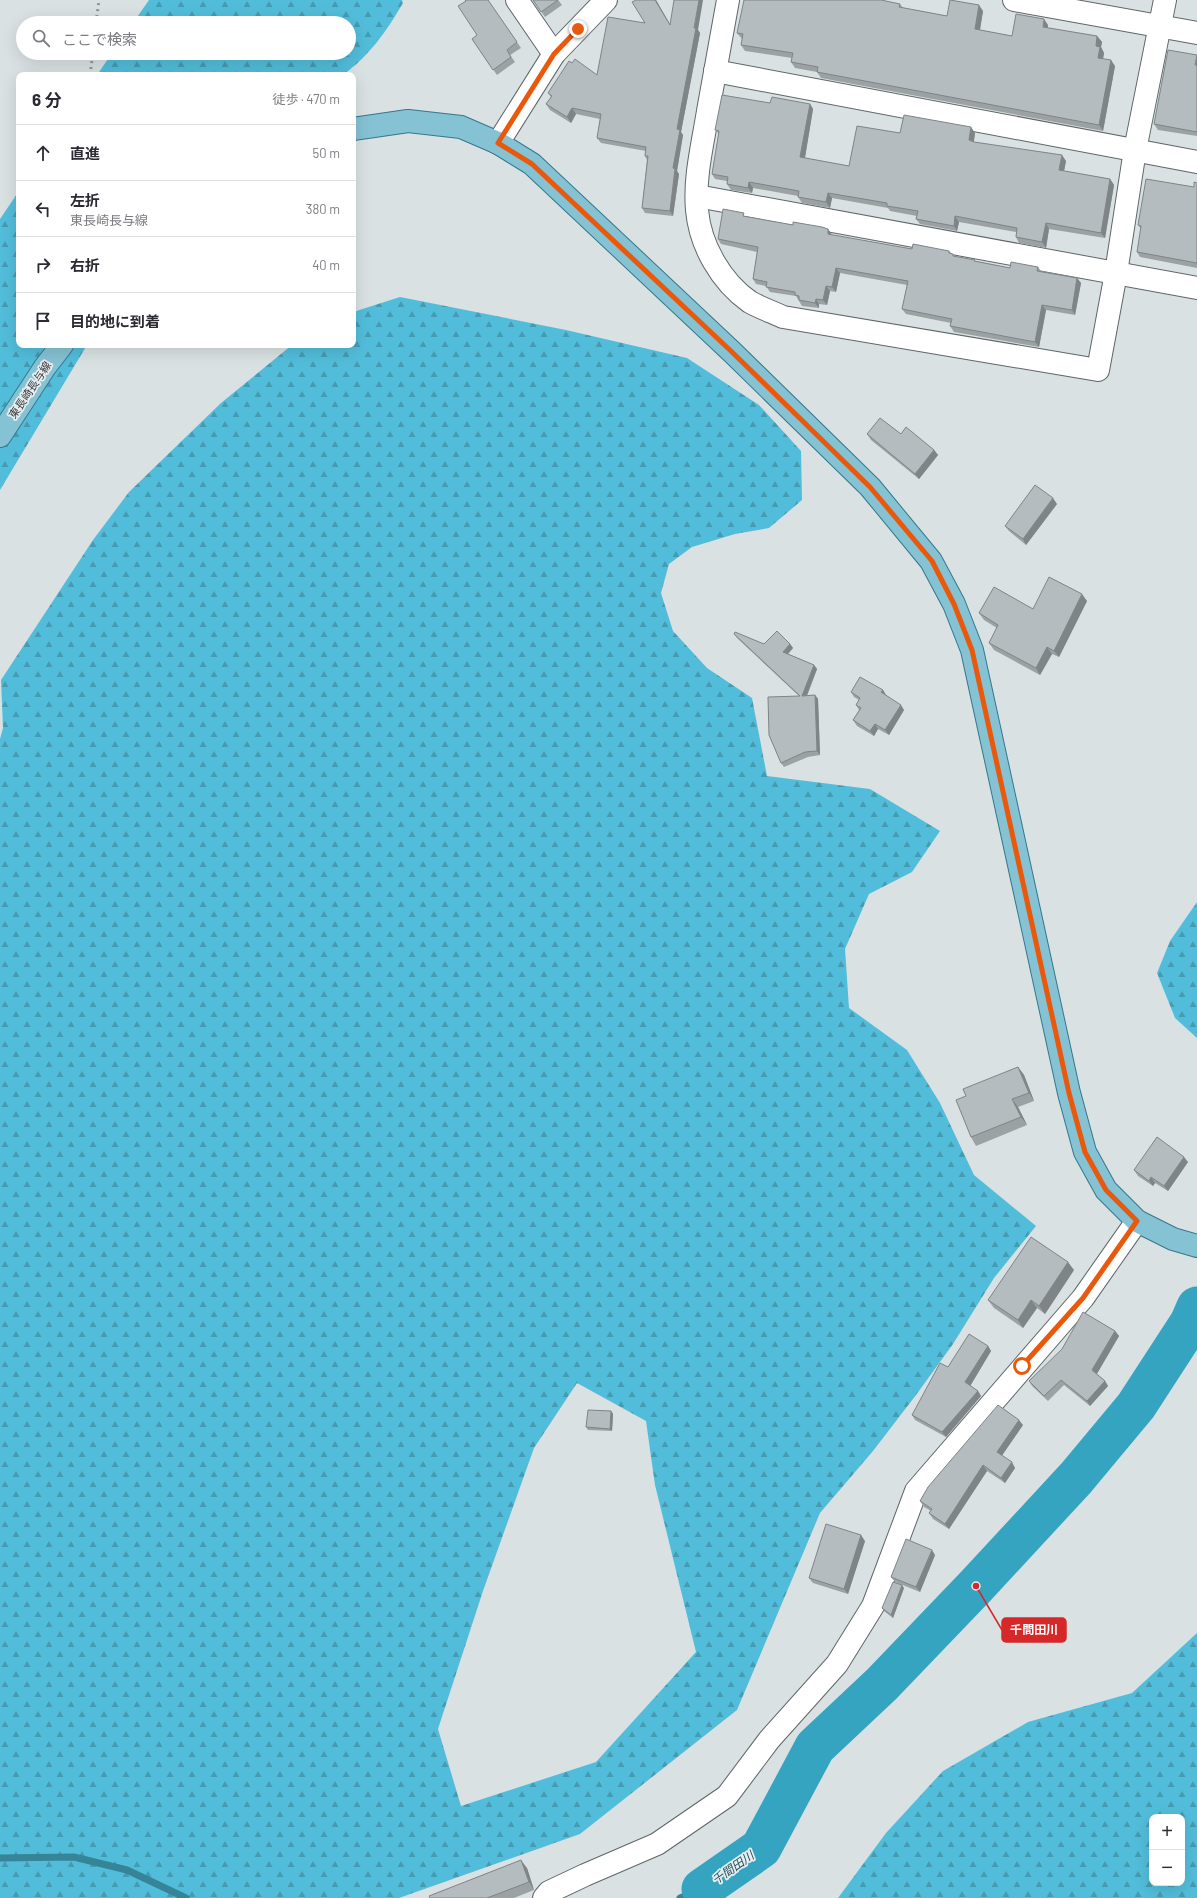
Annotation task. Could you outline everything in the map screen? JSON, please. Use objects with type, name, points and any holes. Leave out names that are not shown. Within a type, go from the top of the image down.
[{"type":"main road","points":[[356,129],[408,121],[461,127],[498,143],[532,164],[732,352],[870,487],[932,561],[954,604],[972,650],[1069,1093],[1085,1152],[1106,1190],[1137,1221],[1173,1239],[1197,1246]]},
{"type":"main road","name":"東長崎長与線","points":[[0,436],[45,367],[60,348]]},
{"type":"street","points":[[517,0],[554,54]]},
{"type":"street","points":[[498,143],[554,54],[606,0]]},
{"type":"street","points":[[728,0],[702,149],[697,210],[706,245],[730,285],[750,301],[762,308],[783,316],[1098,370],[1116,273],[1135,150],[1161,27],[1165,0]]},
{"type":"street","points":[[1014,0],[1197,33]]},
{"type":"street","points":[[715,71],[1197,162]]},
{"type":"street","points":[[697,196],[1197,288]]},
{"type":"street","points":[[544,1898],[549,1892],[657,1844],[727,1796],[769,1740],[837,1664],[873,1606],[916,1491],[968,1429],[1083,1298],[1137,1221]]},
{"type":"green space","points":[[149,0],[402,0],[403,3],[377,42],[347,72],[99,72],[107,60],[356,60],[356,16],[138,16]]},
{"type":"green space","points":[[16,195],[16,348],[85,348],[0,490],[0,219]]},
{"type":"green space","points":[[400,297],[566,330],[687,358],[759,405],[801,451],[802,500],[769,528],[735,534],[692,547],[669,564],[661,593],[673,631],[707,668],[752,698],[767,776],[870,789],[940,831],[912,872],[869,894],[845,949],[849,1008],[907,1050],[940,1103],[974,1175],[1036,1226],[994,1278],[953,1344],[916,1395],[873,1451],[820,1513],[737,1710],[580,1834],[399,1898],[0,1898],[0,739],[3,728],[1,680],[93,540],[129,492],[221,403],[288,348],[356,348],[356,311]],"holes":[[[577,1383],[646,1421],[655,1485],[696,1652],[596,1762],[461,1806],[438,1729],[483,1591],[534,1448]]]},
{"type":"green space","points":[[1197,902],[1197,1038],[1175,1018],[1157,973],[1170,941]]},
{"type":"green space","points":[[1197,1633],[1197,1898],[838,1898],[886,1833],[943,1771],[1028,1722],[1132,1693]]},
{"type":"building","points":[[465,0],[488,0],[517,42],[507,50],[511,57],[493,70],[472,39],[477,35],[458,6],[466,1]]},
{"type":"building","points":[[533,0],[558,0],[541,12]]},
{"type":"building","points":[[636,0],[655,0],[670,25],[674,0],[699,0],[694,28],[696,28],[677,129],[680,130],[673,168],[675,169],[670,211],[642,208],[648,156],[645,156],[646,147],[597,138],[601,114],[572,108],[567,117],[546,104],[552,96],[548,93],[569,61],[572,63],[575,59],[597,75],[608,17],[645,23],[632,2]]},
{"type":"building","points":[[744,0],[881,0],[900,4],[899,7],[947,16],[950,0],[979,5],[975,29],[1012,36],[1016,14],[1044,19],[1043,27],[1097,36],[1096,46],[1100,47],[1098,58],[1111,60],[1099,125],[817,72],[818,67],[791,62],[793,53],[741,45],[743,34],[737,33]]},
{"type":"building","points":[[1168,50],[1197,55],[1195,65],[1197,65],[1197,132],[1154,124]]},
{"type":"building","points":[[722,95],[770,103],[772,97],[810,104],[800,157],[849,166],[857,126],[900,133],[904,115],[971,127],[969,140],[974,142],[1062,155],[1059,170],[1110,179],[1101,233],[1046,223],[1042,242],[1016,237],[1017,228],[955,216],[954,226],[916,219],[918,211],[887,206],[887,203],[828,193],[826,202],[798,197],[799,191],[749,182],[748,188],[727,184],[728,177],[712,174],[719,131],[715,130]]},
{"type":"building","points":[[1146,179],[1194,187],[1194,182],[1197,183],[1197,263],[1137,252],[1141,226],[1138,225]]},
{"type":"building","points":[[723,209],[744,213],[743,216],[793,225],[793,222],[822,227],[828,229],[828,234],[912,249],[913,244],[949,251],[949,253],[953,254],[953,256],[975,260],[974,261],[1010,268],[1011,262],[1038,267],[1037,271],[1077,278],[1072,310],[1042,305],[1035,342],[950,326],[952,319],[902,309],[908,281],[836,268],[832,287],[826,286],[823,300],[816,299],[815,303],[799,300],[799,296],[795,295],[795,292],[766,287],[767,282],[753,279],[758,247],[718,239]]},
{"type":"building","points":[[880,418],[901,434],[906,427],[934,450],[915,474],[867,434]]},
{"type":"building","points":[[1035,485],[1053,498],[1023,539],[1005,526]]},
{"type":"building","points":[[1049,577],[1082,594],[1054,651],[1047,647],[1036,668],[989,643],[998,625],[979,613],[994,587],[1033,609]]},
{"type":"building","points":[[777,631],[790,644],[783,652],[814,665],[802,696],[815,695],[817,751],[805,752],[781,763],[769,735],[768,697],[800,696],[734,634],[735,632],[764,644]]},
{"type":"building","points":[[860,677],[883,690],[881,692],[901,705],[885,730],[875,724],[870,731],[853,720],[861,708],[856,705],[860,698],[851,692]]},
{"type":"building","points":[[1018,1067],[1029,1093],[1012,1099],[1021,1117],[971,1137],[956,1100],[966,1096],[963,1089]]},
{"type":"building","points":[[1157,1137],[1184,1157],[1164,1186],[1151,1177],[1149,1181],[1134,1170]]},
{"type":"building","points":[[1031,1237],[1068,1262],[1039,1306],[1031,1300],[1018,1320],[988,1300]]},
{"type":"building","points":[[1083,1312],[1115,1331],[1092,1370],[1105,1381],[1087,1401],[1061,1380],[1044,1396],[1029,1381],[1062,1349]]},
{"type":"building","points":[[969,1334],[988,1346],[965,1382],[978,1391],[942,1432],[912,1415],[940,1363],[948,1367]]},
{"type":"building","points":[[998,1405],[1019,1420],[997,1452],[1012,1462],[1001,1478],[983,1465],[945,1524],[929,1513],[932,1509],[920,1501],[928,1487]]},
{"type":"building","points":[[588,1410],[611,1411],[610,1429],[586,1427]]},
{"type":"building","points":[[826,1524],[861,1535],[844,1589],[809,1578]]},
{"type":"building","points":[[906,1539],[932,1550],[916,1587],[891,1577]]},
{"type":"building","points":[[893,1582],[902,1585],[891,1615],[882,1608]]},
{"type":"building","points":[[521,1860],[529,1882],[487,1898],[430,1898],[429,1896]]},
{"type":"waterway","name":"千間田川","points":[[702,1889],[761,1848],[815,1747],[882,1684],[976,1586],[1076,1478],[1136,1406],[1190,1323],[1197,1307]]},
{"type":"waterway","points":[[0,1858],[74,1857],[127,1870],[186,1898]]},
{"type":"waterway","points":[[680,1898],[702,1889]]},
{"type":"railway","points":[[97,16],[99,0]]},
{"type":"railway","points":[[90,72],[92,60]]},
{"type":"place","name":"千間田川","points":[[976,1586]]},
{"type":"route","points":[[578,29],[554,54],[498,143],[532,164],[732,352],[870,487],[932,561],[954,604],[972,650],[1069,1093],[1085,1152],[1106,1190],[1137,1221],[1083,1298],[1022,1366]]}]
